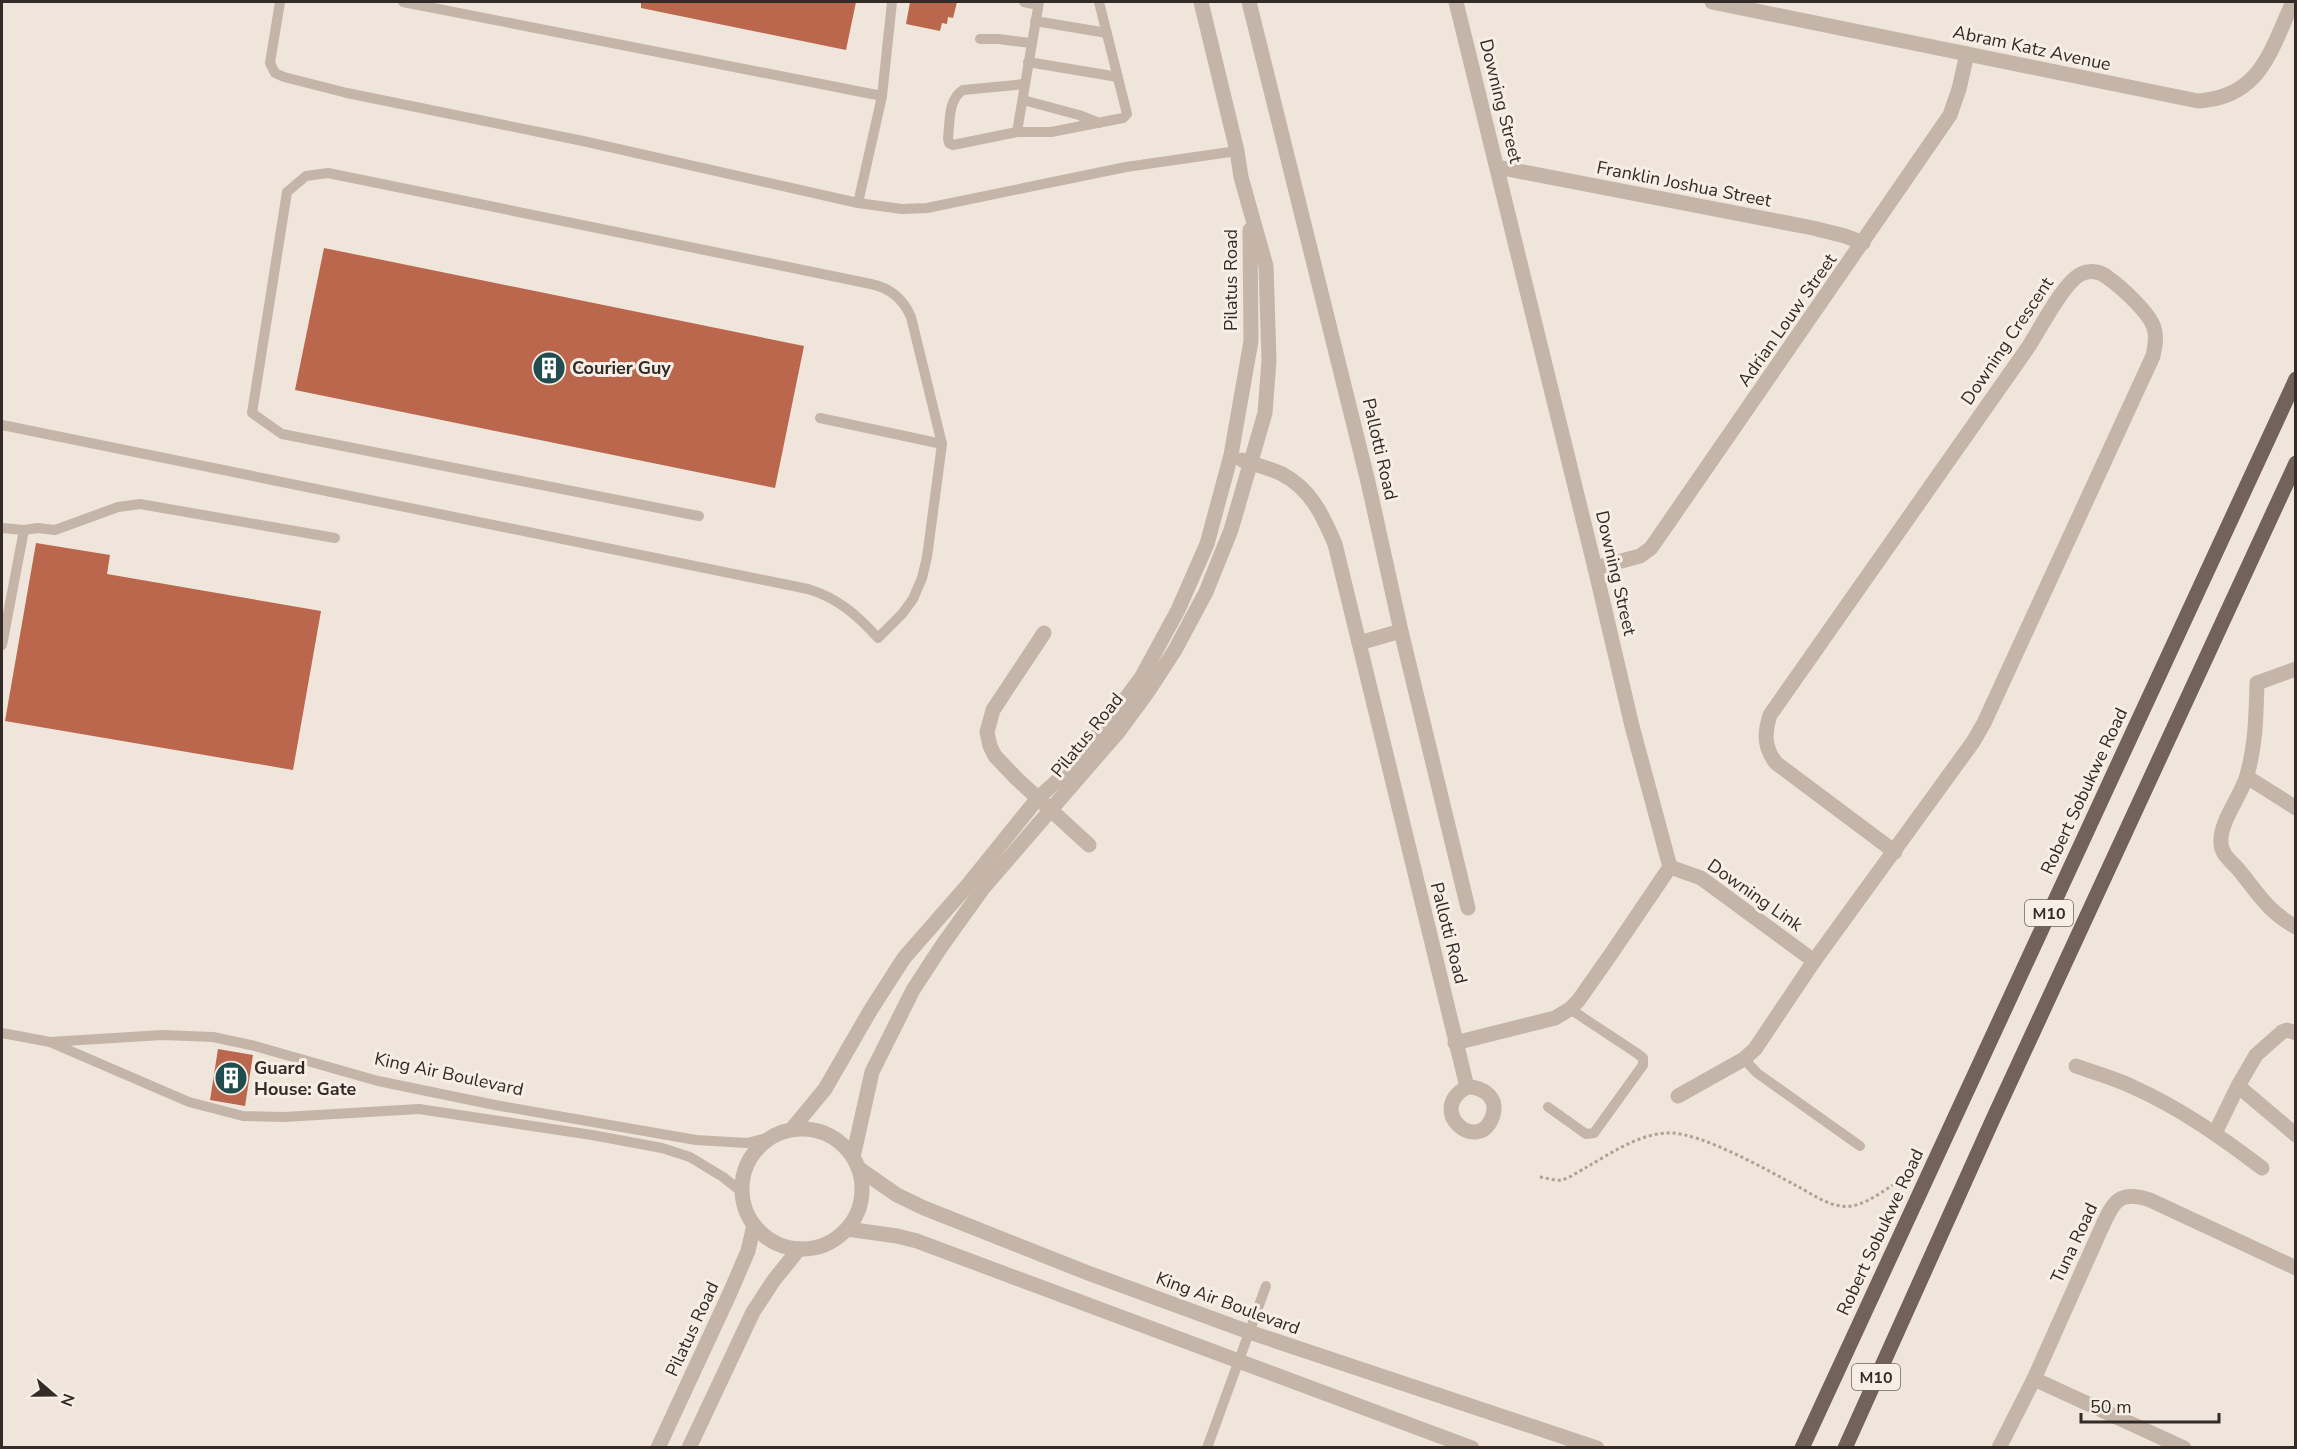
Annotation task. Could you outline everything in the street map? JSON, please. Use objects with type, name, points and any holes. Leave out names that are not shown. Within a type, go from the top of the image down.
[{"type":"main road","name":"Robert Sobukwe Road","points":[[1802,1448],[2295,379]]},
{"type":"main road","name":"M10","points":[[1845,1448],[1986,1133],[2295,463]]},
{"type":"street","points":[[1201,2],[1250,212]]},
{"type":"street","name":"Pallotti Road","points":[[1249,2],[1368,482],[1401,631],[1468,908]]},
{"type":"street","name":"Downing Street","points":[[1456,2],[1632,726],[1670,867]]},
{"type":"street","name":"Abram Katz Avenue","points":[[1713,2],[1772,8],[1967,54],[2189,100],[2215,100],[2237,92],[2256,75],[2265,62],[2293,2]]},
{"type":"street","name":"Adrian Louw Street","points":[[1595,568],[1640,556],[1651,548],[1950,116],[1967,54]]},
{"type":"street","name":"Franklin Joshua Street","points":[[1497,167],[1813,228],[1863,243]]},
{"type":"street","name":"Pilatus Road","points":[[792,1130],[825,1089],[904,958],[967,886],[1038,798],[1066,772],[1105,726],[1146,668],[1178,610],[1208,544],[1231,455],[1251,341],[1250,212]]},
{"type":"street","name":"Pilatus Road","points":[[856,1162],[872,1072],[914,990],[941,947],[984,887],[1119,730],[1176,650],[1210,582],[1230,530],[1265,413],[1269,360],[1266,266],[1250,212]]},
{"type":"street","name":"Downing Crescent","points":[[1678,1096],[1744,1059],[1767,1034],[1814,961],[1894,852],[1973,742],[1984,723],[2153,356],[2156,341],[2154,327],[2146,313],[2106,276],[2093,271],[2074,278],[2067,287],[2029,346],[1770,716],[1765,737],[1768,752],[1776,763],[1894,852]]},
{"type":"street","name":"Pallotti Road","points":[[1231,455],[1281,473],[1297,483],[1322,514],[1335,544],[1467,1087]]},
{"type":"street","points":[[1359,643],[1401,631]]},
{"type":"street","points":[[1044,633],[993,710],[987,732],[995,756],[1089,845]]},
{"type":"street","points":[[2295,669],[2257,683],[2254,745],[2247,777],[2223,830],[2220,842],[2222,849],[2267,907],[2295,927]]},
{"type":"street","points":[[2247,777],[2295,808]]},
{"type":"street","points":[[1455,1043],[1555,1018],[1570,1009],[1578,1001],[1670,867]]},
{"type":"street","name":"Downing Link","points":[[1670,867],[1701,878],[1814,961]]},
{"type":"street","points":[[2215,1133],[2256,1055],[2282,1032],[2287,1030],[2295,1033]]},
{"type":"street","points":[[2076,1066],[2132,1086],[2166,1103],[2215,1133],[2262,1168]]},
{"type":"street","points":[[2238,1086],[2295,1135]]},
{"type":"street","points":[[807,1129],[821,1132],[835,1138],[856,1162],[861,1180],[861,1200],[855,1218],[847,1229],[833,1240],[817,1248],[800,1250],[782,1246],[766,1238],[754,1225],[745,1209],[742,1192],[744,1174],[753,1153],[770,1137],[792,1130],[807,1129]]},
{"type":"street","name":"King Air Boulevard","points":[[856,1162],[897,1195],[924,1208],[1088,1273],[1249,1332],[1597,1448]]},
{"type":"street","name":"Tuna Road","points":[[2000,1448],[2034,1379],[2100,1229],[2110,1210],[2123,1196],[2138,1196],[2150,1200],[2295,1268]]},
{"type":"street","name":"Pilatus Road","points":[[658,1448],[748,1251],[754,1225]]},
{"type":"street","points":[[847,1229],[917,1241],[1472,1448]]},
{"type":"street","points":[[689,1448],[753,1312],[774,1280],[800,1250]]},
{"type":"street","points":[[2034,1379],[2184,1448]]},
{"type":"lane","points":[[280,2],[270,63],[275,73],[284,77],[346,93],[583,141],[858,203],[902,209],[927,208],[1126,167],[1237,151]]},
{"type":"lane","points":[[403,2],[882,96]]},
{"type":"lane","points":[[858,203],[882,96],[892,2]]},
{"type":"lane","points":[[1017,132],[1038,3],[1024,2]]},
{"type":"lane","points":[[1025,84],[959,92],[953,100],[949,143],[953,145],[1017,132],[1051,132],[1123,118],[1127,114],[1099,2]]},
{"type":"lane","points":[[1035,21],[1107,33]]},
{"type":"lane","points":[[980,39],[1031,43]]},
{"type":"lane","points":[[1028,62],[1118,77]]},
{"type":"lane","points":[[1023,100],[1100,123]]},
{"type":"lane","points":[[2,425],[808,589],[826,594],[844,604],[879,638],[913,599],[922,578],[927,557],[942,444],[911,316],[907,306],[896,294],[883,287],[328,173],[306,176],[287,192],[252,413],[282,434],[699,516]]},
{"type":"lane","points":[[820,418],[942,444]]},
{"type":"lane","points":[[2,528],[24,530],[65,528],[118,507],[140,504],[335,537]]},
{"type":"lane","points":[[2,645],[24,530]]},
{"type":"lane","points":[[1548,1107],[1586,1134],[1594,1133],[1643,1065],[1643,1058],[1638,1054],[1570,1009]]},
{"type":"lane","name":"King Air Boulevard","points":[[2,1033],[50,1042],[132,1079],[218,1111],[243,1116],[284,1117],[419,1109],[468,1115],[662,1148],[690,1156],[742,1192]]},
{"type":"lane","name":"King Air Boulevard","points":[[50,1042],[162,1035],[213,1037],[255,1046],[378,1081],[495,1105],[696,1140],[747,1143],[770,1137]]},
{"type":"lane","points":[[1744,1059],[1757,1073],[1860,1146]]},
{"type":"lane","points":[[1207,1448],[1266,1286]]},
{"type":"path","points":[[1540,1177],[1564,1180],[1614,1152],[1650,1136],[1670,1133],[1692,1137],[1721,1149],[1765,1169],[1827,1203],[1850,1206],[1857,1204],[1908,1175]]},
{"type":"building","points":[[641,2],[856,2],[846,50],[641,8]]},
{"type":"building","points":[[910,2],[957,2],[953,18],[948,17],[947,24],[942,23],[940,31],[906,24]]},
{"type":"building","name":"Courier Guy","points":[[324,248],[804,346],[775,488],[295,390]]},
{"type":"building","points":[[36,543],[110,555],[107,574],[321,611],[293,770],[5,721]]},
{"type":"building","name":"Guard House: Gate","points":[[218,1049],[253,1055],[245,1106],[210,1100]]},
{"type":"place","name":"Courier Guy","points":[[549,368]]},
{"type":"place","name":"Guard House: Gate","points":[[231,1078]]}]
